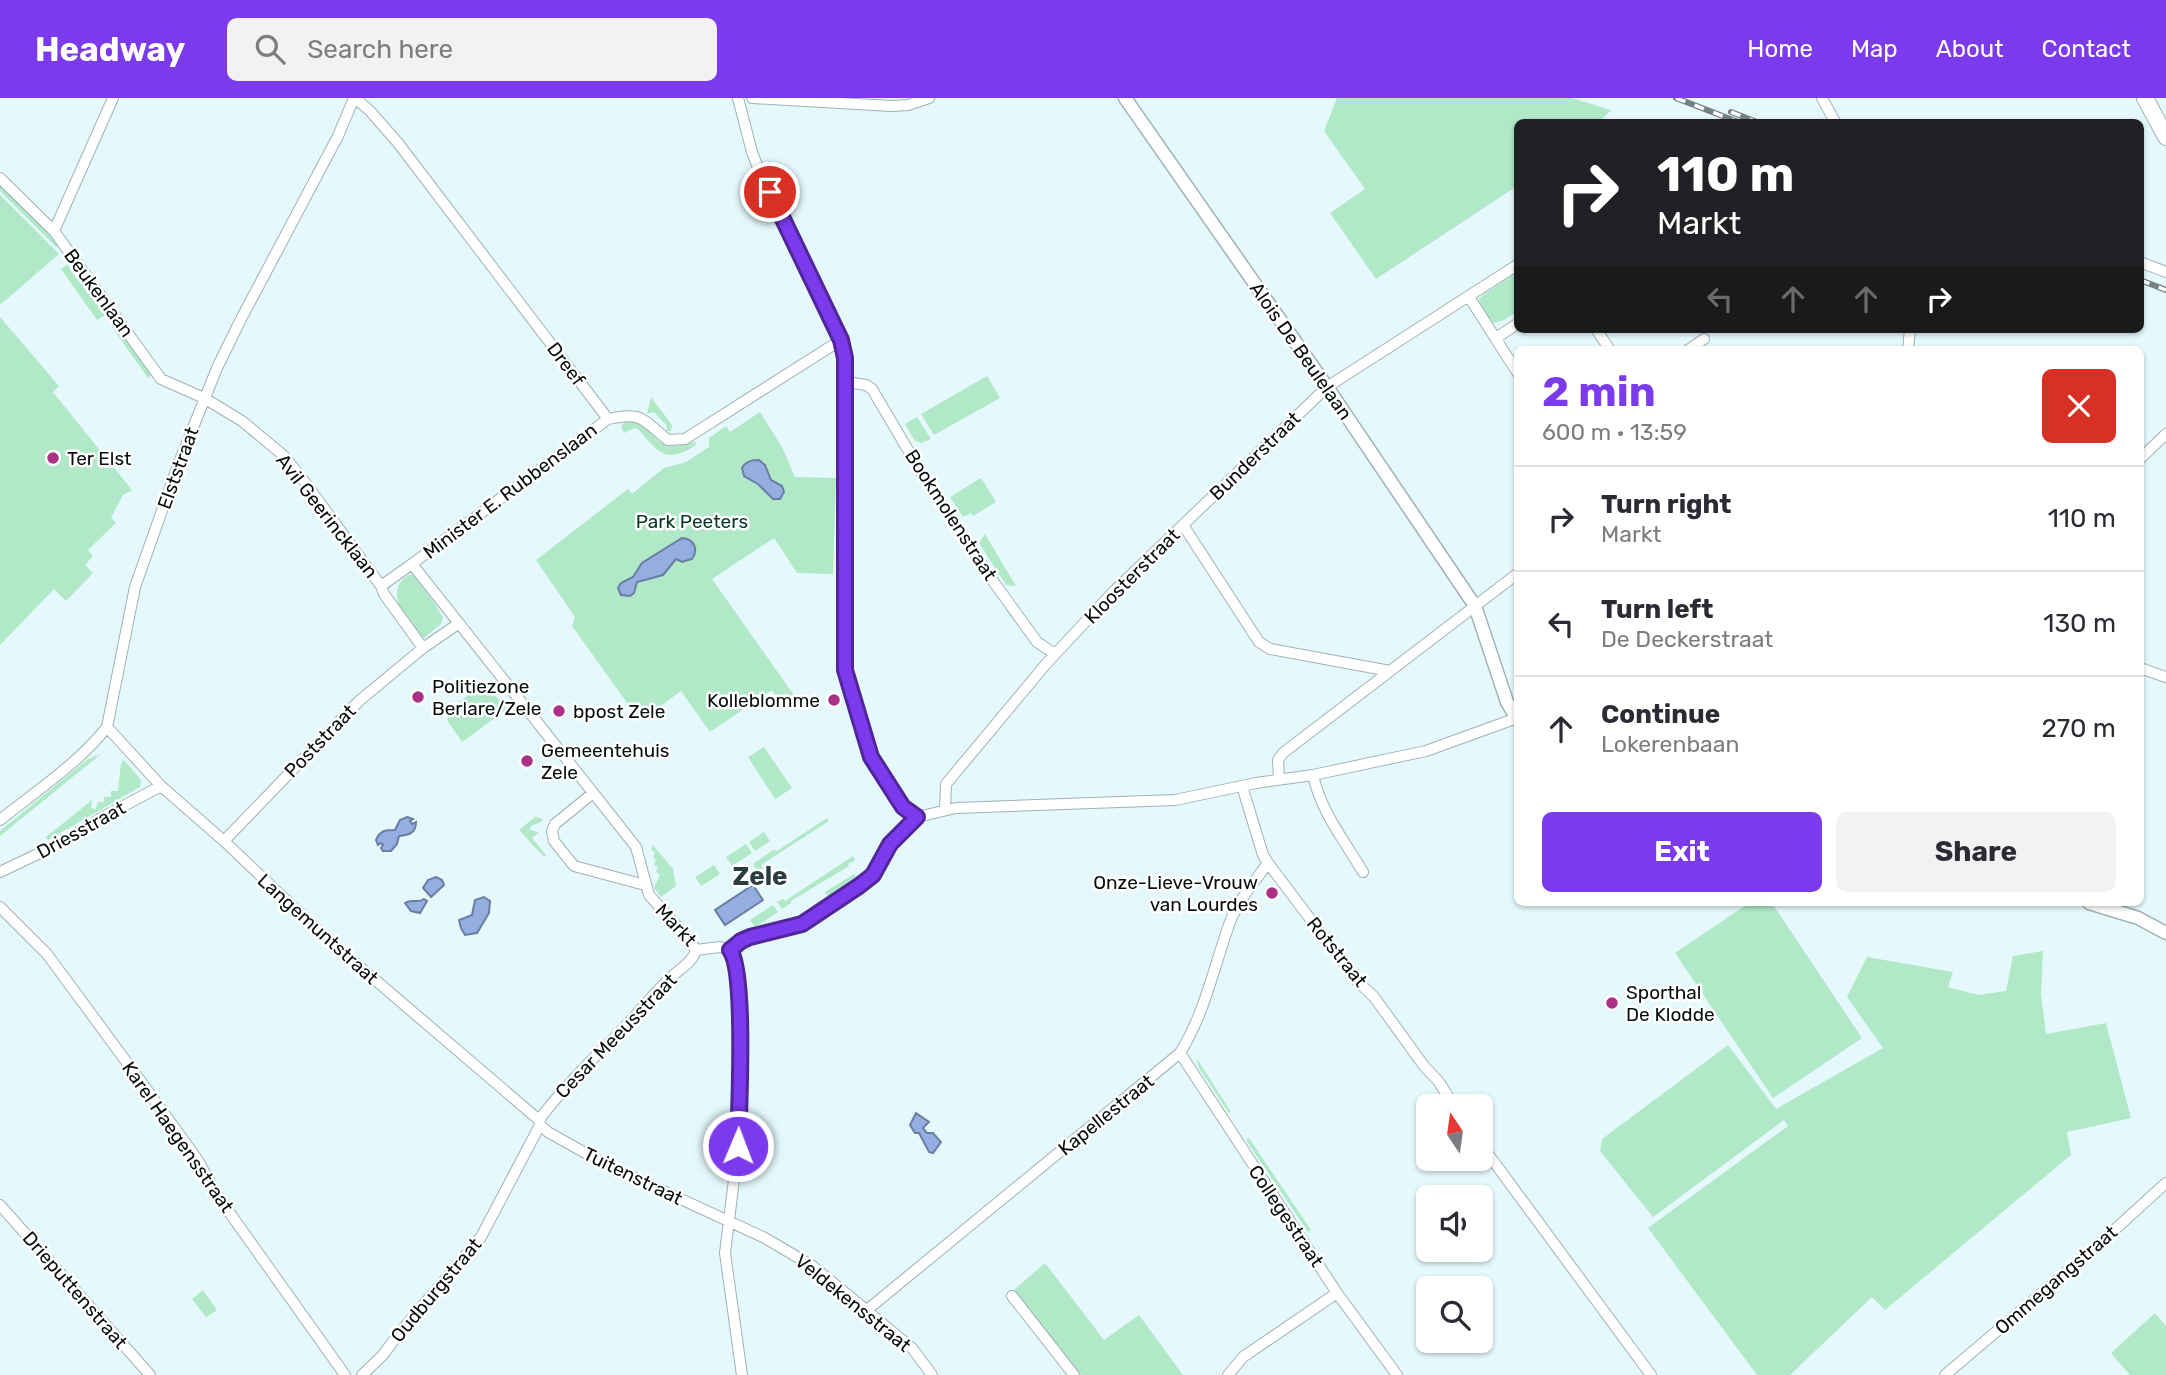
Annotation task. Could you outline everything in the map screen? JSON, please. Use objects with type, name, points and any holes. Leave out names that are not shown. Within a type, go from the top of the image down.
[{"type":"highway","points":[[2145,98],[2166,137]]},
{"type":"street","points":[[54,232],[113,98]]},
{"type":"street","name":"Elststraat","points":[[107,727],[135,587],[204,398],[240,321],[338,136],[354,98]]},
{"type":"street","name":"Dreef","points":[[354,98],[370,111],[398,143],[608,419]]},
{"type":"street","points":[[738,98],[759,170],[841,340],[847,382],[843,547],[845,670],[871,757],[903,807],[917,817],[945,809],[1147,803],[1185,799],[1426,751],[1514,720]]},
{"type":"street","points":[[752,98],[892,106],[908,105],[929,98]]},
{"type":"street","name":"Alois De Beulelaan","points":[[1125,98],[1475,606],[1507,702],[1514,714]]},
{"type":"street","points":[[1822,98],[1833,119]]},
{"type":"street","name":"Beukenlaan","points":[[0,178],[54,232],[161,379],[204,398]]},
{"type":"street","points":[[2144,264],[2166,272]]},
{"type":"street","name":"Bunderstraat","points":[[1183,525],[1326,387],[1514,267]]},
{"type":"street","points":[[1469,297],[1514,367]]},
{"type":"street","points":[[1496,338],[1514,326]]},
{"type":"street","points":[[608,419],[637,416],[646,420],[668,440],[685,439],[841,340]]},
{"type":"street","points":[[1694,346],[1704,340]]},
{"type":"street","name":"Bookmolenstraat","points":[[847,382],[866,385],[872,389],[921,472],[993,581],[1037,642],[1055,654]]},
{"type":"street","name":"Avil Geerincklaan","points":[[204,398],[242,421],[283,455],[381,586],[423,648]]},
{"type":"street","name":"Minister E. Rubbenslaan","points":[[412,564],[608,419]]},
{"type":"street","points":[[2144,456],[2166,434]]},
{"type":"street","name":"Kloosterstraat","points":[[945,809],[943,803],[946,784],[1055,654],[1114,591],[1183,525],[1259,642],[1270,649],[1390,671]]},
{"type":"street","points":[[412,564],[593,793]]},
{"type":"street","name":"Avil Geerincklaan","points":[[381,586],[412,564]]},
{"type":"street","points":[[1279,779],[1279,760],[1283,753],[1514,577]]},
{"type":"street","points":[[423,648],[458,624]]},
{"type":"street","name":"Poststraat","points":[[224,841],[359,701],[423,648]]},
{"type":"street","points":[[2144,669],[2166,677]]},
{"type":"street","points":[[0,820],[79,756],[107,727]]},
{"type":"street","name":"Langemuntstraat","points":[[107,727],[160,786],[224,841],[325,937],[540,1122]]},
{"type":"street","points":[[1313,775],[1323,808],[1363,872]]},
{"type":"street","name":"Driesstraat","points":[[0,872],[63,842],[160,786]]},
{"type":"street","name":"Rotstraat","points":[[1242,786],[1263,855],[1268,863],[1357,981],[1374,997],[1446,1094]]},
{"type":"street","name":"Markt","points":[[645,885],[574,866],[554,841],[552,831],[555,824],[593,793],[636,847],[645,885],[655,903],[696,950],[720,947],[730,950],[750,937],[802,924],[859,886],[873,875],[890,844],[917,817]]},
{"type":"street","name":"Kapellestraat","points":[[867,1310],[1180,1054],[1209,991],[1231,920],[1268,863]]},
{"type":"street","points":[[2099,906],[2138,918],[2166,933]]},
{"type":"street","name":"Karel Haegensstraat","points":[[0,907],[47,954],[197,1159],[217,1195],[345,1375]]},
{"type":"street","name":"Cesar Meeusstraat","points":[[540,1122],[593,1055],[608,1044],[650,996],[695,957],[696,950]]},
{"type":"street","points":[[730,950],[736,962],[740,1054],[738,1146],[725,1253],[742,1375]]},
{"type":"street","name":"Collegestraat","points":[[1180,1054],[1337,1293],[1397,1375]]},
{"type":"street","name":"Tuitenstraat","points":[[540,1122],[548,1132],[603,1163],[728,1222]]},
{"type":"street","name":"Oudburgstraat","points":[[362,1375],[383,1355],[396,1336],[481,1237],[540,1122]]},
{"type":"street","points":[[1493,1161],[1651,1375]]},
{"type":"street","name":"Ommegangstraat","points":[[1945,1375],[2090,1253],[2166,1184]]},
{"type":"street","name":"Drieputtenstraat","points":[[0,1205],[150,1375]]},
{"type":"street","name":"Veldekensstraat","points":[[728,1222],[765,1238],[814,1267],[912,1348],[932,1375]]},
{"type":"street","points":[[1228,1375],[1243,1357],[1337,1293]]},
{"type":"street","points":[[1012,1296],[1074,1375]]},
{"type":"green space","points":[[1337,98],[1572,98],[1611,110],[1602,119],[1514,119],[1514,188],[1376,279],[1330,213],[1365,189],[1324,131]]},
{"type":"green space","points":[[0,184],[60,247],[56,247],[0,191]]},
{"type":"green space","points":[[0,195],[59,254],[0,305]]},
{"type":"green space","points":[[68,264],[105,315],[97,320],[61,269]]},
{"type":"green space","points":[[1514,274],[1514,314],[1493,323],[1480,306],[1479,299]]},
{"type":"green space","name":"Ter Elst","points":[[0,317],[59,386],[53,392],[132,490],[123,495],[111,518],[116,523],[88,550],[93,556],[85,565],[93,573],[66,601],[54,589],[0,645]]},
{"type":"green space","points":[[113,321],[152,375],[148,378],[112,327]]},
{"type":"green space","points":[[987,376],[1000,398],[934,435],[921,414]]},
{"type":"green space","points":[[651,397],[672,425],[671,431],[666,431],[667,426],[654,412],[647,414]]},
{"type":"green space","name":"Park Peeters","points":[[760,412],[782,447],[795,477],[836,478],[833,574],[797,573],[774,538],[712,579],[796,698],[791,700],[786,693],[778,698],[772,690],[710,732],[681,691],[640,721],[572,626],[575,617],[536,560],[628,489],[632,494],[664,468],[686,462],[709,447],[709,438],[726,426],[730,432]]},
{"type":"green space","points":[[917,417],[931,439],[921,443],[915,441],[905,424]]},
{"type":"green space","points":[[626,421],[644,427],[669,446],[695,441],[696,445],[678,454],[664,454],[638,429],[624,433],[621,426]]},
{"type":"green space","points":[[981,478],[996,502],[973,516],[971,513],[963,517],[950,497]]},
{"type":"green space","points":[[985,534],[1016,586],[1006,585],[979,543]]},
{"type":"green space","points":[[413,575],[443,617],[441,624],[424,638],[404,616],[397,598],[401,581]]},
{"type":"green space","points":[[484,682],[507,709],[462,742],[447,720],[451,709]]},
{"type":"green space","points":[[764,747],[792,788],[775,799],[748,757]]},
{"type":"green space","points":[[101,754],[0,836],[0,831],[88,759]]},
{"type":"green space","points":[[124,760],[141,780],[140,787],[48,840],[46,837],[92,800],[91,808],[96,809],[98,802],[104,802],[104,797],[111,797],[111,791],[118,791],[121,763]]},
{"type":"green space","points":[[535,817],[543,819],[531,826],[530,830],[539,832],[532,838],[546,855],[544,857],[519,830]]},
{"type":"green space","points":[[827,818],[829,821],[761,865],[763,868],[757,871],[753,864]]},
{"type":"green space","points":[[764,832],[770,841],[755,851],[749,842]]},
{"type":"green space","points":[[746,844],[752,853],[732,866],[726,857]]},
{"type":"green space","points":[[653,845],[673,869],[676,886],[661,897],[654,888],[660,875],[656,872],[658,867],[654,865],[655,852],[651,850]]},
{"type":"green space","points":[[853,856],[855,860],[848,864],[849,866],[782,909],[777,902],[783,899],[785,901]]},
{"type":"green space","points":[[714,865],[720,874],[701,886],[695,877]]},
{"type":"green space","points":[[854,874],[859,882],[830,900],[825,892]]},
{"type":"green space","points":[[773,905],[778,912],[755,927],[750,920]]},
{"type":"green space","points":[[1745,906],[1774,906],[1862,1038],[1773,1098],[1675,953]]},
{"type":"green space","points":[[2043,951],[2041,994],[2046,1034],[2106,1023],[2131,1118],[2067,1132],[2071,1155],[1885,1310],[1872,1297],[1790,1375],[1757,1375],[1648,1228],[1788,1126],[1784,1120],[1653,1217],[1600,1151],[1602,1139],[1728,1045],[1776,1109],[1883,1048],[1847,997],[1867,957],[1953,972],[1948,987],[1978,995],[2006,991],[2013,956]]},
{"type":"green space","points":[[1196,1057],[1231,1112],[1229,1113],[1199,1068]]},
{"type":"green space","points":[[1249,1138],[1311,1230],[1308,1232],[1246,1140]]},
{"type":"green space","points":[[1045,1263],[1104,1340],[1139,1315],[1183,1375],[1081,1375],[1014,1290]]},
{"type":"green space","points":[[203,1290],[217,1310],[206,1317],[192,1299]]},
{"type":"green space","points":[[2155,1313],[2166,1326],[2166,1375],[2130,1375],[2111,1353]]},
{"type":"water","points":[[759,460],[765,465],[771,480],[782,486],[784,492],[780,499],[773,499],[758,484],[744,476],[742,468],[749,461]]},
{"type":"water","points":[[682,538],[690,540],[694,545],[692,559],[682,562],[676,559],[663,575],[637,582],[634,593],[630,596],[621,595],[618,588],[621,583],[633,577],[642,563]]},
{"type":"water","points":[[407,817],[413,819],[410,821],[412,824],[416,822],[413,831],[399,836],[391,851],[383,851],[383,845],[378,845],[376,840],[379,834],[395,830],[400,820]]},
{"type":"water","points":[[436,877],[442,880],[444,885],[431,897],[423,888],[428,880]]},
{"type":"water","points":[[753,885],[763,900],[725,925],[715,910]]},
{"type":"water","points":[[484,897],[490,901],[489,913],[477,933],[465,935],[459,920],[472,915],[475,900]]},
{"type":"water","points":[[419,901],[427,901],[420,913],[411,911],[405,903]]},
{"type":"water","points":[[916,1113],[929,1122],[923,1128],[927,1133],[933,1133],[941,1142],[933,1153],[929,1152],[919,1133],[915,1133],[910,1125]]},
{"type":"railway","points":[[1676,98],[1730,119]]},
{"type":"railway","points":[[1731,112],[1749,119]]},
{"type":"railway","points":[[2144,282],[2166,290]]},
{"type":"place","name":"Ter Elst","points":[[53,458]]},
{"type":"place","name":"Politiezone Berlare/Zele","points":[[418,697]]},
{"type":"place","name":"Kolleblomme","points":[[834,700]]},
{"type":"place","name":"bpost Zele","points":[[559,711]]},
{"type":"place","name":"Gemeentehuis Zele","points":[[527,761]]},
{"type":"place","name":"Onze-Lieve-Vrouw van Lourdes","points":[[1272,893]]},
{"type":"place","name":"Sporthal De Klodde","points":[[1612,1003]]},
{"type":"district","name":"Zele","points":[[760,876]]},
{"type":"route","points":[[738,1146],[738,1001],[736,962],[730,950],[750,937],[802,924],[859,886],[873,875],[890,844],[917,817],[906,811],[871,757],[845,670],[845,358],[841,340],[770,192]]}]
